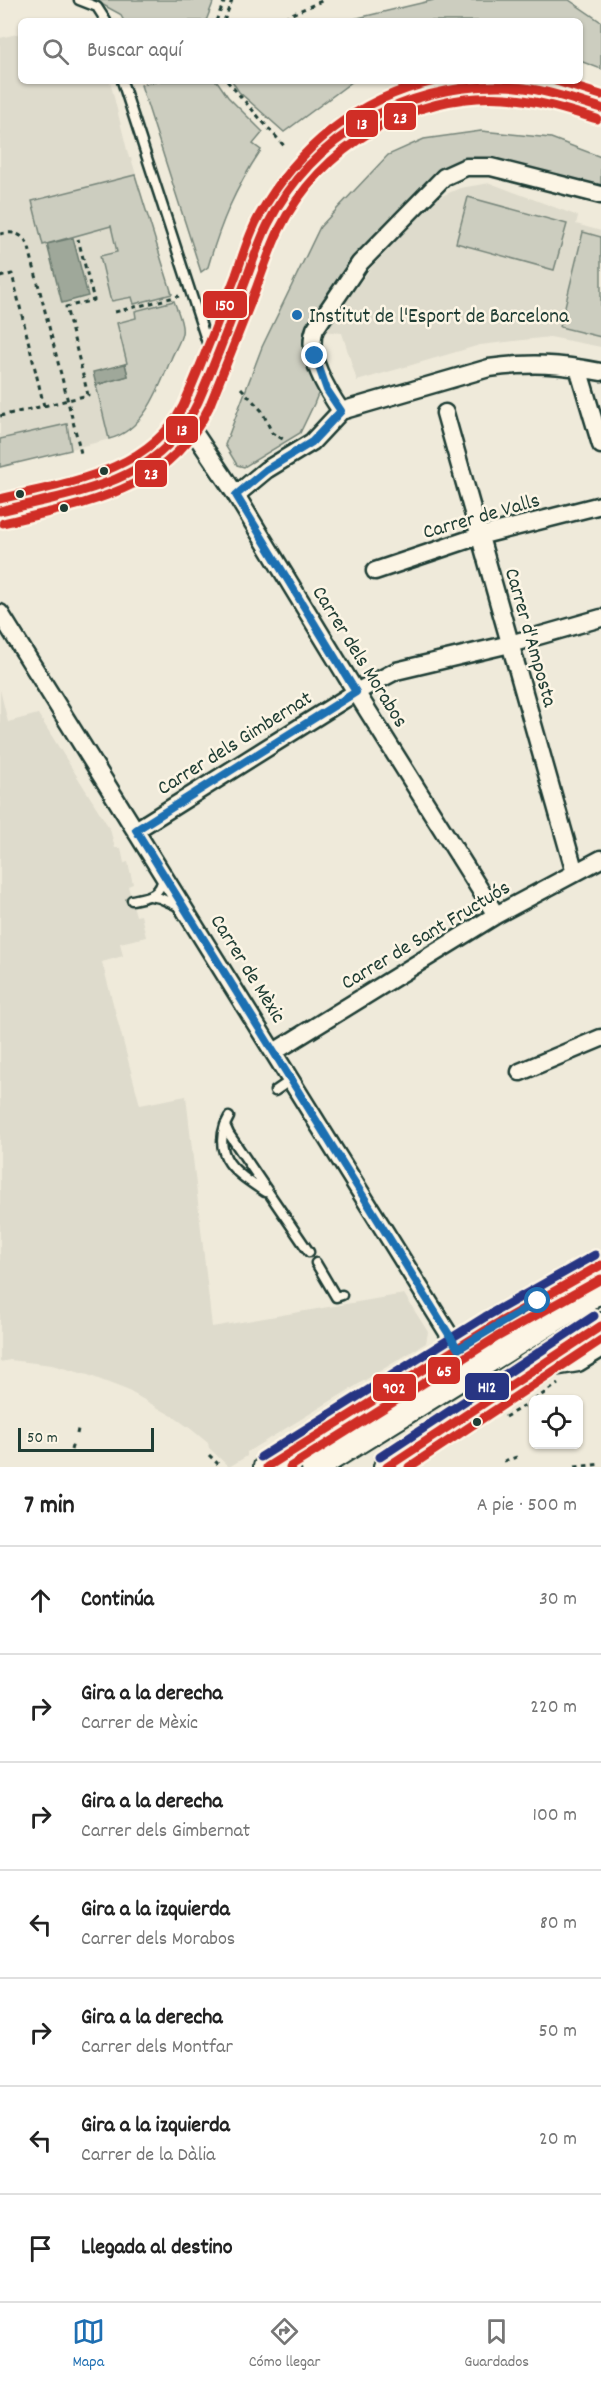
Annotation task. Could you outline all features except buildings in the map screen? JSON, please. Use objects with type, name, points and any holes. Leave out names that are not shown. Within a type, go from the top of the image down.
[{"type":"main road","points":[[267,1467],[538,1301],[600,1291]]},
{"type":"main road","points":[[315,1467],[600,1291]]},
{"type":"main road","points":[[387,1467],[601,1326]]},
{"type":"street","points":[[0,511],[110,483],[130,474],[160,455],[175,440],[187,422],[214,364],[270,222],[314,162],[373,113],[410,98],[445,89],[493,85],[529,87],[585,101],[601,108]]},
{"type":"street","points":[[341,411],[327,390],[315,356],[312,339],[315,329],[360,263],[444,177],[466,167],[491,167],[601,195]]},
{"type":"street","points":[[236,495],[266,470],[312,442],[341,411],[489,368],[556,363],[601,372]]},
{"type":"street","points":[[578,368],[601,445]]},
{"type":"street","name":"Carrer d'Amposta","points":[[445,413],[575,873]]},
{"type":"street","name":"Carrer dels Morabos","points":[[187,422],[236,495],[496,915]]},
{"type":"street","name":"Carrer de Valls","points":[[375,572],[479,536],[601,505]]},
{"type":"street","name":"Carrer de Mèxic","points":[[0,613],[458,1349]]},
{"type":"street","name":"Carrer dels Gimbernat","points":[[136,830],[356,692],[396,671],[510,644],[601,618]]},
{"type":"street","name":"Carrer de Sant Fructuós","points":[[274,1052],[496,915],[601,859]]},
{"type":"street","points":[[520,1072],[601,1038]]},
{"type":"street","points":[[538,1301],[601,1265]]},
{"type":"street","points":[[538,1369],[578,1363],[601,1349]]},
{"type":"lane","points":[[79,0],[97,8],[104,18]]},
{"type":"lane","points":[[123,84],[193,293],[214,364]]},
{"type":"lane","points":[[132,900],[157,893],[164,874]]},
{"type":"lane","points":[[150,896],[174,903],[192,920]]},
{"type":"lane","points":[[275,1091],[291,1080]]},
{"type":"lane","points":[[269,1194],[234,1171],[223,1150],[221,1135],[227,1121],[251,1168],[309,1252]]},
{"type":"lane","points":[[316,1263],[336,1297],[342,1295]]},
{"type":"path","points":[[217,18],[225,0]]},
{"type":"path","points":[[225,18],[232,0]]},
{"type":"path","points":[[283,18],[324,0]]},
{"type":"path","points":[[230,84],[286,148]]},
{"type":"path","points":[[0,234],[14,232],[23,237],[28,244],[82,457]]},
{"type":"path","points":[[0,416],[88,395],[66,307],[94,300],[78,239]]},
{"type":"path","points":[[0,277],[12,274],[44,406]]},
{"type":"path","points":[[115,312],[170,298]]},
{"type":"path","points":[[241,388],[262,411],[272,433],[292,444]]},
{"type":"path","points":[[71,1450],[73,1443]]},
{"type":"path","points":[[209,1455],[218,1464]]},
{"type":"path","points":[[504,1461],[520,1456]]},
{"type":"path","points":[[575,1467],[601,1464]]},
{"type":"shaded area","points":[[94,0],[214,0],[207,18],[122,18],[120,14]]},
{"type":"shaded area","points":[[434,0],[569,0],[601,22],[601,69],[583,62],[583,18],[358,18]]},
{"type":"shaded area","points":[[18,34],[18,84],[111,84],[129,158],[131,158],[183,332],[155,396],[145,412],[118,437],[0,467],[0,38]]},
{"type":"shaded area","points":[[219,84],[228,97],[263,132],[253,144],[261,150],[230,206],[208,267],[201,272],[141,85]]},
{"type":"shaded area","points":[[234,84],[349,84],[284,132],[239,92]]},
{"type":"shaded area","points":[[481,131],[551,138],[601,157],[601,186],[474,158],[446,167],[427,183],[310,319],[306,340],[320,389],[300,433],[244,467],[237,465],[225,445],[262,347],[320,227],[388,155],[424,139]]},
{"type":"shaded area","points":[[135,175],[172,294],[134,304],[132,297],[112,301],[110,298],[100,256],[117,252],[111,226],[43,245],[32,201]]},
{"type":"shaded area","points":[[490,183],[578,216],[576,224],[601,231],[601,347],[550,337],[480,345],[357,381],[342,333],[323,331],[372,267],[435,199],[460,188]]},
{"type":"shaded area","points":[[468,197],[567,224],[554,270],[456,243]]},
{"type":"shaded area","points":[[583,232],[601,237],[601,337],[560,327]]},
{"type":"shaded area","points":[[73,238],[88,296],[62,303],[47,244]]},
{"type":"shaded area","points":[[174,301],[181,321],[182,333],[161,383],[141,418],[132,427],[109,439],[96,385],[128,376],[117,323],[136,318],[135,311]]},
{"type":"shaded area","points":[[125,364],[128,376],[96,385],[93,372]]},
{"type":"shaded area","points":[[67,424],[71,450],[0,467],[0,439]]},
{"type":"shaded area","points":[[0,690],[8,722],[38,714],[110,829],[115,848],[121,848],[124,863],[128,862],[133,884],[128,886],[136,916],[141,915],[146,937],[120,943],[123,956],[102,962],[140,1105],[186,1096],[212,1327],[404,1294],[428,1332],[426,1343],[247,1452],[247,1456],[229,1467],[209,1448],[208,1443],[191,1429],[127,1390],[88,1375],[52,1365],[10,1360],[0,1362]]},
{"type":"transit line","name":"150","points":[[0,499],[52,487],[104,471],[128,460],[149,446],[168,428],[183,406],[249,237],[274,191],[311,148],[332,129],[355,113],[380,100],[424,84]]},
{"type":"transit line","name":"150","points":[[566,84],[601,95]]},
{"type":"transit line","name":"13","points":[[0,511],[87,490],[114,480],[140,467],[162,451],[182,429],[198,402],[268,224],[287,192],[310,165],[336,141],[366,121],[397,105],[431,94],[467,88],[503,86],[528,88],[601,108]]},
{"type":"transit line","name":"23","points":[[3,523],[94,500],[122,489],[148,476],[171,458],[192,436],[209,407],[279,230],[297,200],[344,150],[372,131],[403,115],[436,104],[470,99],[505,98],[529,101],[597,119]]},
{"type":"transit line","name":"H12","points":[[261,1457],[485,1317],[595,1255]]},
{"type":"transit line","name":"902","points":[[267,1467],[491,1327],[601,1265]]},
{"type":"transit line","name":"65","points":[[290,1467],[497,1337],[601,1279]]},
{"type":"transit line","name":"H12","points":[[380,1457],[594,1316]]},
{"type":"transit line","name":"902","points":[[387,1467],[601,1326]]},
{"type":"transit line","name":"65","points":[[409,1467],[601,1340]]},
{"type":"place","name":"Institut de l'Esport de Barcelona","points":[[297,315]]},
{"type":"route","points":[[315,356],[327,390],[341,411],[312,442],[266,470],[236,495],[356,692],[136,830],[458,1349],[491,1327],[538,1301]]}]
